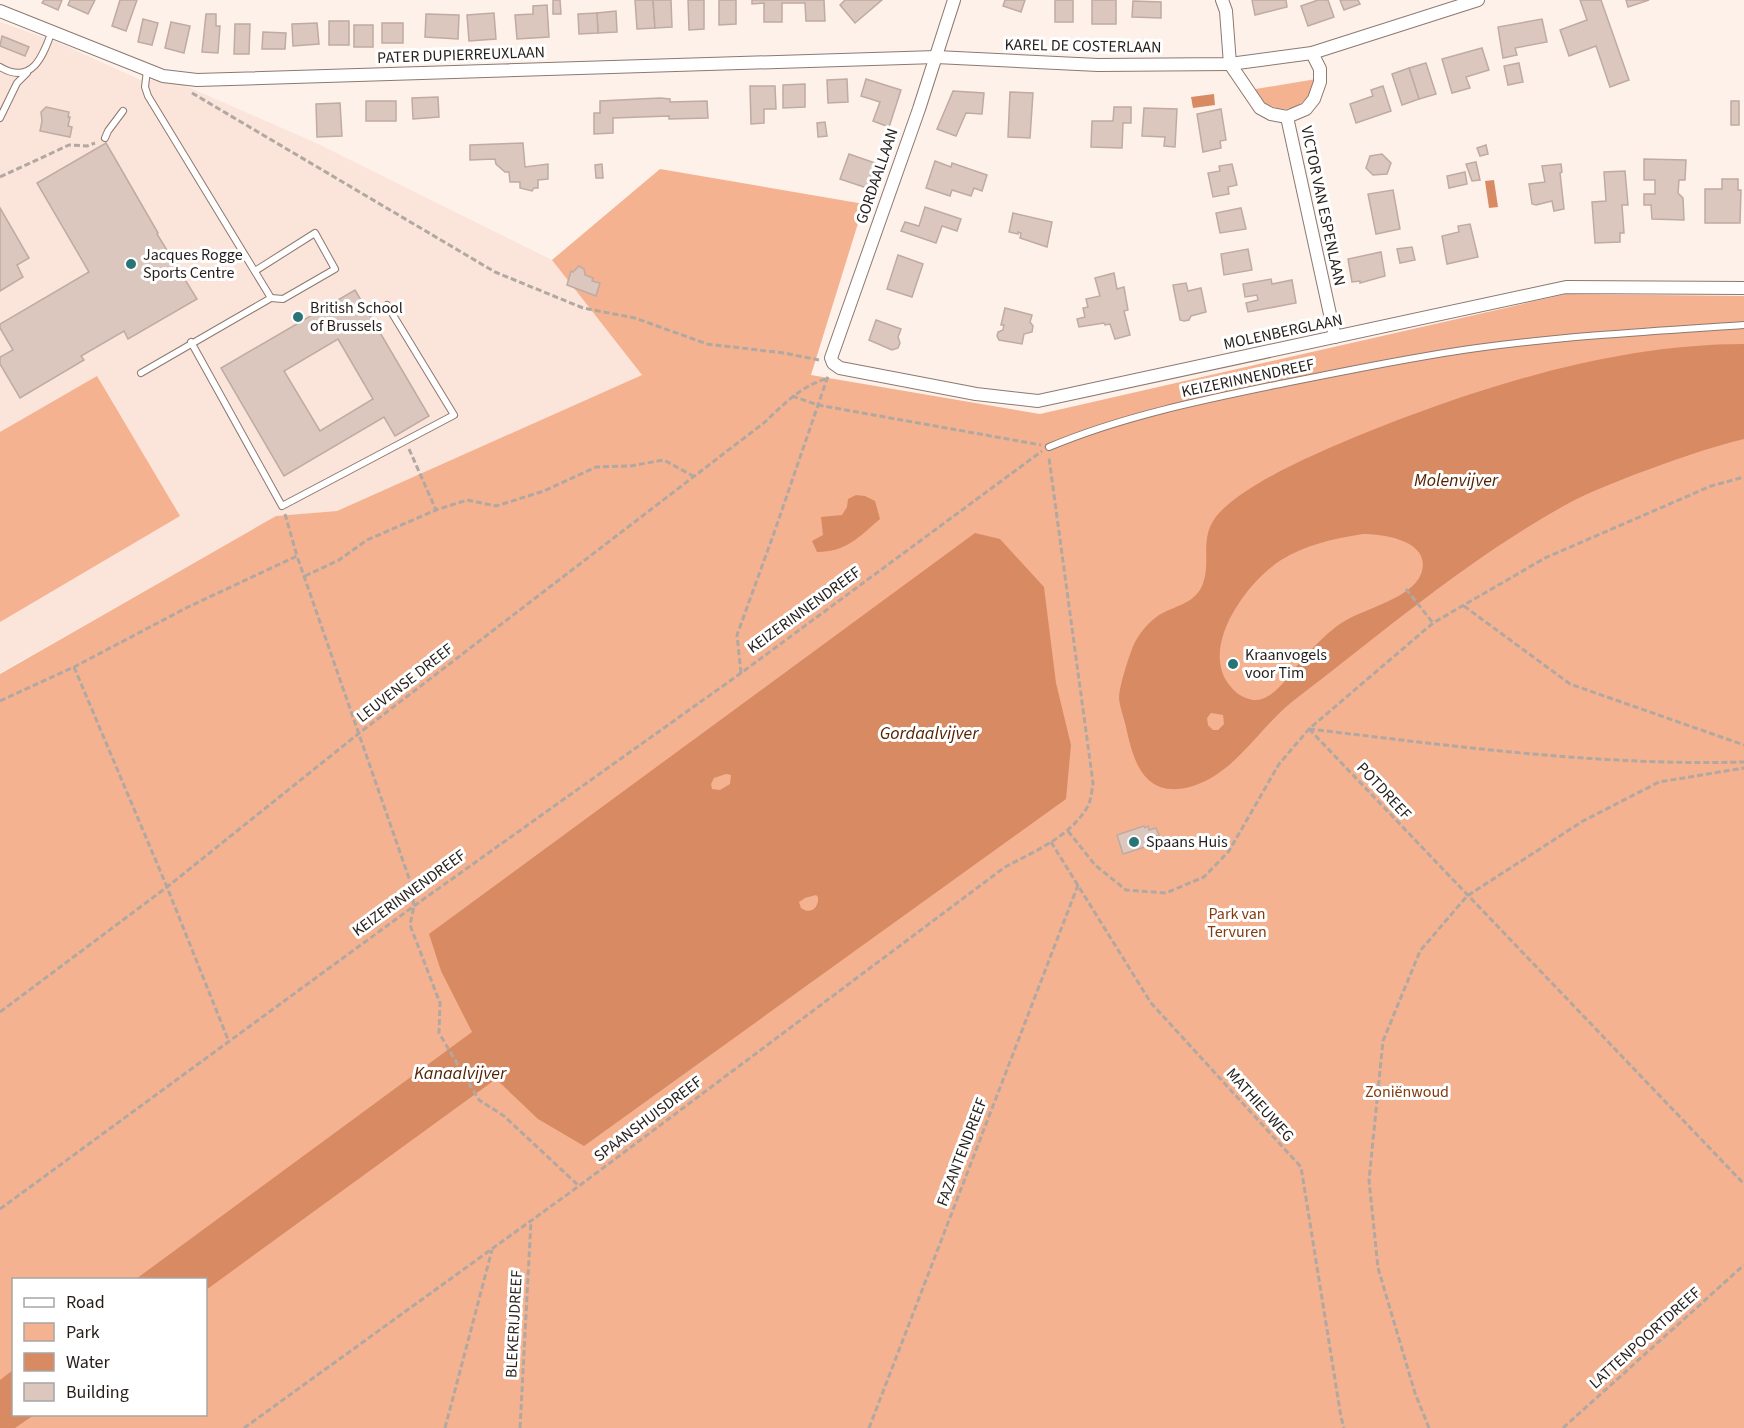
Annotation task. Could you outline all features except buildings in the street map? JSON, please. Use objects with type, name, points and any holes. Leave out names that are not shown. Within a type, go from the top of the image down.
[{"type":"street","name":"GORDAALLAAN","points":[[833,363],[831,358],[954,0]]},
{"type":"street","points":[[1222,0],[1226,11],[1230,64],[1260,108],[1271,114],[1287,117],[1306,109],[1314,99],[1320,82],[1320,69],[1312,52]]},
{"type":"street","name":"KAREL DE COSTERLAAN","points":[[936,57],[1098,64],[1230,64],[1312,52],[1478,0]]},
{"type":"street","name":"PATER DUPIERREUXLAAN","points":[[0,11],[162,76],[196,80],[936,57]]},
{"type":"street","name":"VICTOR VAN ESPENLAAN","points":[[1287,117],[1335,337]]},
{"type":"street","name":"MOLENBERGLAAN","points":[[833,363],[840,368],[965,392],[1038,401],[1566,287],[1744,288]]},
{"type":"lane","points":[[0,118],[17,84],[42,55],[52,31]]},
{"type":"lane","points":[[0,67],[16,74],[29,70]]},
{"type":"lane","points":[[147,69],[145,87],[148,96],[271,298]]},
{"type":"lane","points":[[105,138],[123,111]]},
{"type":"lane","points":[[141,373],[191,342],[271,298],[283,299],[335,269],[315,233],[255,271]]},
{"type":"lane","points":[[191,342],[282,506],[454,415],[387,305]]},
{"type":"lane","name":"KEIZERINNENDREEF","points":[[1048,447],[1084,432],[1197,401],[1372,366],[1476,348],[1569,338],[1744,325]]},
{"type":"path","points":[[183,87],[484,266],[506,276],[583,308],[635,318],[707,344],[784,353],[833,363]]},
{"type":"path","points":[[0,177],[69,145],[87,146],[105,138]]},
{"type":"path","name":"LEUVENSE DREEF","points":[[0,1012],[166,887],[358,734],[765,422],[792,396],[827,378],[818,405]]},
{"type":"path","points":[[792,396],[818,405],[1048,447]]},
{"type":"path","points":[[741,672],[737,635],[818,405]]},
{"type":"path","points":[[406,441],[436,510]]},
{"type":"path","name":"KEIZERINNENDREEF","points":[[0,1209],[1048,447]]},
{"type":"path","name":"SPAANSHUISDREEF","points":[[244,1428],[579,1186],[1005,867],[1068,831],[1089,805],[1093,783],[1048,447]]},
{"type":"path","points":[[305,576],[339,560],[367,540],[436,510],[467,500],[496,506],[544,491],[596,467],[630,466],[664,460],[693,476]]},
{"type":"path","points":[[1068,831],[1095,865],[1126,890],[1166,893],[1204,877],[1229,851],[1279,764],[1309,729],[1433,623],[1545,558],[1711,486],[1744,477]]},
{"type":"path","points":[[282,506],[297,556],[410,880],[414,906],[410,925],[440,1003],[439,1033],[479,1100],[504,1116],[579,1186]]},
{"type":"path","points":[[0,701],[74,667],[188,607],[297,556]]},
{"type":"path","points":[[1406,589],[1433,623]]},
{"type":"path","points":[[1464,606],[1570,684],[1744,746]]},
{"type":"path","points":[[74,667],[229,1043]]},
{"type":"path","name":"POTDREEF","points":[[1309,729],[1526,755],[1703,763],[1744,762]]},
{"type":"path","name":"POTDREEF","points":[[1309,729],[1744,1184]]},
{"type":"path","points":[[1429,1428],[1415,1393],[1378,1268],[1369,1180],[1383,1041],[1420,951],[1467,896],[1583,821],[1659,782],[1744,768]]},
{"type":"path","name":"MATHIEUWEG","points":[[1050,842],[1151,1003],[1301,1167],[1344,1428]]},
{"type":"path","name":"FAZANTENDREEF","points":[[869,1428],[1078,885]]},
{"type":"path","name":"BLEKERIJDREEF","points":[[520,1428],[531,1221]]},
{"type":"path","points":[[445,1428],[493,1248]]},
{"type":"path","name":"LATTENPOORTDREEF","points":[[1563,1428],[1744,1265]]},
{"type":"shaded area","name":"British School of Brussels","points":[[0,22],[57,42],[145,82],[163,76],[314,142],[552,260],[642,375],[337,511],[276,516],[0,673]]},
{"type":"green space","points":[[1316,79],[1304,101],[1288,109],[1269,105],[1250,90]]},
{"type":"green space","name":"Park van Tervuren","points":[[660,169],[864,204],[811,375],[1040,414],[1566,294],[1744,296],[1744,1428],[0,1428],[0,674],[276,516],[337,511],[642,375],[552,260]]},
{"type":"green space","points":[[97,376],[180,516],[0,622],[0,432]]},
{"type":"water","points":[[1214,94],[1215,105],[1193,108],[1191,97]]},
{"type":"water","points":[[1494,180],[1498,207],[1489,208],[1485,181]]},
{"type":"water","name":"Molenvijver","points":[[1744,344],[1744,439],[1690,455],[1611,484],[1577,499],[1532,524],[1428,596],[1293,701],[1234,760],[1208,780],[1177,789],[1153,784],[1145,776],[1133,754],[1119,700],[1128,662],[1135,642],[1143,630],[1159,615],[1189,601],[1202,586],[1209,530],[1213,520],[1234,500],[1284,469],[1321,452],[1448,402],[1545,372],[1645,352],[1694,346]],"holes":[[[1363,534],[1394,538],[1413,547],[1420,554],[1423,563],[1421,574],[1415,583],[1407,591],[1337,626],[1314,647],[1279,688],[1268,696],[1252,700],[1237,693],[1224,678],[1220,660],[1222,641],[1239,602],[1253,585],[1281,560],[1310,546]],[[1211,713],[1223,715],[1224,724],[1218,730],[1213,730],[1208,725],[1207,718]]]},
{"type":"water","points":[[856,495],[875,501],[880,519],[852,542],[836,549],[817,552],[812,541],[823,535],[821,517],[842,515],[847,507],[848,499]]},
{"type":"water","name":"Gordaalvijver","points":[[975,533],[1000,539],[1044,587],[1056,683],[1071,745],[1066,799],[584,1146],[538,1119],[496,1079],[207,1289],[207,1278],[137,1278],[472,1032],[441,971],[429,934]],"holes":[[[726,774],[731,775],[730,784],[720,790],[712,789],[711,784],[714,778]],[[816,895],[818,897],[814,909],[808,911],[801,908],[799,902],[805,898]]]},
{"type":"water","points":[[12,1371],[12,1416],[33,1416],[15,1428],[0,1428],[0,1380]]},
{"type":"place","name":"Jacques Rogge Sports Centre","points":[[131,264]]},
{"type":"place","name":"British School of Brussels","points":[[298,317]]},
{"type":"place","name":"Kraanvogels voor Tim","points":[[1233,664]]},
{"type":"place","name":"Spaans Huis","points":[[1134,842]]},
{"type":"water label","name":"Kanaalvijver","points":[[460,1073]]},
{"type":"park label","name":"Zoniënwoud","points":[[1407,1092]]}]
